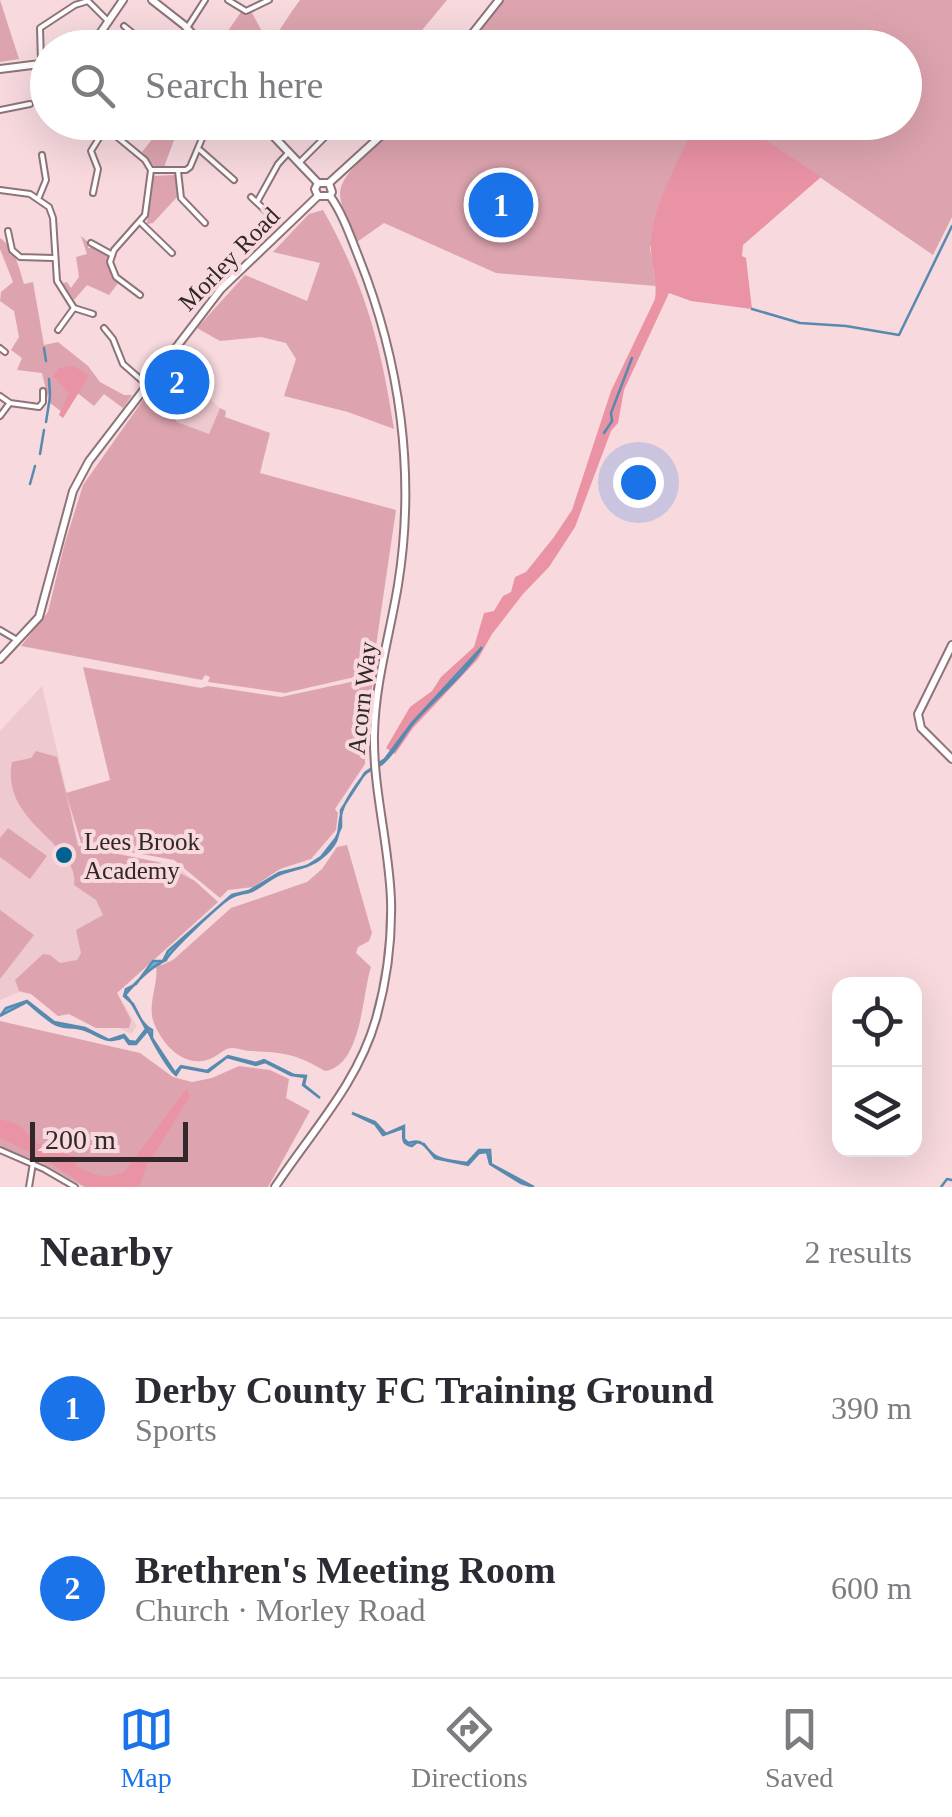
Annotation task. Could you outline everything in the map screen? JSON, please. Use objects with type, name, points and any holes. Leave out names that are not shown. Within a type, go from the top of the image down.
[{"type":"street","points":[[103,30],[124,0]]},
{"type":"street","points":[[152,0],[188,28],[205,0]]},
{"type":"street","points":[[228,0],[246,12],[269,0]]},
{"type":"street","points":[[475,30],[499,0]]},
{"type":"street","points":[[40,30],[74,4],[88,1],[107,24]]},
{"type":"street","points":[[124,26],[129,30]]},
{"type":"street","points":[[0,69],[30,65]]},
{"type":"street","points":[[0,110],[30,104]]},
{"type":"street","points":[[92,192],[98,170],[91,151],[98,140]]},
{"type":"street","points":[[121,140],[151,170],[148,205],[110,262],[116,276],[140,295]]},
{"type":"street","points":[[151,170],[178,171],[190,167],[203,140]]},
{"type":"street","points":[[277,140],[318,184]]},
{"type":"street","points":[[298,163],[322,140]]},
{"type":"street","points":[[318,184],[329,183],[376,140]]},
{"type":"street","points":[[199,150],[234,180]]},
{"type":"street","points":[[257,202],[288,153]]},
{"type":"street","points":[[38,198],[46,180],[42,155]]},
{"type":"street","points":[[218,163],[226,155]]},
{"type":"street","points":[[178,171],[181,198],[205,223]]},
{"type":"street","points":[[318,184],[318,196],[330,196],[329,183]]},
{"type":"street","points":[[0,190],[38,198],[49,207],[57,281],[74,308],[93,314]]},
{"type":"street","name":"Morley Road","points":[[0,659],[43,607],[78,477],[220,290],[318,196]]},
{"type":"street","name":"Acorn Way","points":[[275,1187],[352,1078],[380,1006],[391,925],[375,767],[376,708],[402,554],[403,440],[394,370],[381,321],[353,244],[330,196]]},
{"type":"street","points":[[251,197],[268,213]]},
{"type":"street","points":[[140,222],[172,252]]},
{"type":"street","points":[[8,230],[12,250],[20,257],[54,258]]},
{"type":"street","points":[[91,243],[112,254]]},
{"type":"street","points":[[58,330],[74,308]]},
{"type":"street","points":[[104,328],[112,332],[124,364],[147,386]]},
{"type":"street","points":[[0,396],[10,403],[39,407],[42,392]]},
{"type":"street","points":[[0,416],[10,403]]},
{"type":"street","points":[[0,630],[18,641]]},
{"type":"street","points":[[952,645],[918,714],[921,728],[952,759]]},
{"type":"street","points":[[0,1150],[75,1187]]},
{"type":"street","points":[[29,1187],[33,1163]]},
{"type":"shaded area","points":[[0,0],[19,59],[0,62]]},
{"type":"shaded area","points":[[300,0],[447,0],[422,30],[279,30]]},
{"type":"shaded area","points":[[503,0],[952,0],[952,217],[933,255],[766,140],[922,140],[922,30],[479,30]]},
{"type":"shaded area","points":[[241,12],[252,13],[261,30],[229,30]]},
{"type":"shaded area","points":[[152,140],[174,140],[164,167],[154,166],[142,152]]},
{"type":"shaded area","points":[[384,140],[689,140],[650,248],[656,286],[496,273],[384,223],[357,242],[340,195],[347,176]]},
{"type":"shaded area","points":[[688,140],[766,140],[821,177],[743,245],[752,309],[691,301],[669,293],[624,390],[618,423],[611,431],[575,527],[549,567],[492,634],[478,659],[413,728],[395,754],[386,748],[410,707],[432,691],[441,677],[474,647],[484,613],[494,611],[503,596],[511,592],[515,577],[526,572],[572,510],[611,391],[655,299],[653,229]]},
{"type":"shaded area","points":[[175,175],[178,196],[153,223],[147,224],[153,176]]},
{"type":"shaded area","points":[[323,210],[350,264],[369,316],[394,429],[348,412],[284,396],[296,359],[286,343],[261,337],[220,341],[197,328],[245,275],[307,301],[320,263],[273,252],[309,214]]},
{"type":"shaded area","points":[[81,236],[88,242],[88,248],[96,247],[109,255],[113,278],[119,282],[109,295],[87,285],[74,300],[63,283],[71,288],[79,277],[76,257],[87,254]]},
{"type":"shaded area","points":[[0,238],[13,253],[24,284],[33,282],[44,345],[58,342],[88,366],[100,382],[124,395],[132,395],[123,408],[104,394],[94,406],[75,391],[63,413],[49,402],[42,373],[17,370],[22,358],[11,350],[19,337],[14,311],[0,301],[1,292],[13,282],[0,249]]},
{"type":"shaded area","points":[[74,366],[89,376],[63,418],[59,415],[69,393],[53,376],[59,368]]},
{"type":"shaded area","points":[[162,379],[176,388],[187,380],[220,408],[209,434],[177,422],[171,411],[148,393]]},
{"type":"shaded area","points":[[148,393],[171,411],[177,422],[209,434],[220,408],[226,411],[225,417],[270,433],[260,473],[396,510],[372,673],[285,693],[208,682],[210,677],[205,675],[202,680],[21,646],[48,612],[83,485]]},
{"type":"shaded area","points":[[83,667],[201,688],[281,697],[374,677],[365,724],[365,764],[335,809],[336,830],[311,859],[280,869],[253,887],[228,890],[220,898],[174,860],[81,843],[66,793],[110,780]]},
{"type":"shaded area","name":"Lees Brook Academy","points":[[42,686],[79,845],[177,866],[218,902],[117,993],[137,1026],[131,1034],[117,1027],[96,1028],[69,1014],[58,1016],[31,994],[19,992],[0,1000],[0,731]]},
{"type":"shaded area","points":[[36,751],[57,757],[78,846],[177,866],[180,873],[218,902],[117,993],[131,1020],[129,1028],[96,1028],[69,1014],[58,1016],[31,994],[19,991],[15,980],[43,954],[60,963],[77,960],[81,953],[76,930],[103,915],[96,900],[74,885],[73,870],[66,857],[18,802],[12,783],[12,762],[31,758]]},
{"type":"shaded area","points":[[8,828],[47,856],[30,879],[0,857],[0,838]]},
{"type":"shaded area","points":[[347,845],[372,933],[356,953],[371,967],[358,1027],[347,1056],[325,1071],[281,1053],[230,1048],[198,1061],[174,1052],[162,1039],[152,1016],[155,963],[162,965],[173,960],[231,908],[307,882],[337,847]]},
{"type":"shaded area","points":[[0,910],[34,935],[0,979]]},
{"type":"shaded area","points":[[0,1021],[140,1053],[173,1077],[192,1082],[239,1066],[270,1070],[289,1079],[286,1098],[310,1111],[268,1187],[84,1187],[42,1163],[0,1146]]},
{"type":"shaded area","points":[[187,1088],[190,1096],[146,1167],[139,1187],[87,1187],[43,1158],[0,1138],[0,1119],[17,1124],[45,1149],[74,1156],[76,1166],[113,1176],[126,1170]]},
{"type":"water","points":[[482,647],[412,725],[389,757],[362,778],[385,759],[412,723]]},
{"type":"water","points":[[306,866],[278,875],[252,891],[230,898],[166,960],[139,980],[153,961],[163,961],[168,951],[232,895],[249,891],[279,873]]},
{"type":"water","points":[[27,1001],[54,1022],[85,1028],[108,1040],[84,1029],[56,1025],[27,1002],[0,1016],[6,1008]]},
{"type":"water","points":[[141,1019],[152,1030],[152,1038],[148,1030],[136,1044],[129,1044],[124,1037],[109,1040],[124,1035],[136,1042],[146,1029]]},
{"type":"water","points":[[152,1038],[175,1073],[181,1066],[207,1071],[228,1056],[256,1063],[264,1060],[294,1075],[306,1076],[304,1085],[320,1098],[303,1085],[305,1077],[291,1075],[265,1062],[256,1065],[227,1057],[208,1072],[181,1067],[176,1075]]},
{"type":"water","points":[[429,1150],[441,1158],[467,1163],[479,1150],[490,1150],[491,1164],[534,1187],[490,1164],[487,1152],[479,1153],[468,1165],[435,1158]]},
{"type":"waterway","points":[[752,309],[800,323],[899,335],[952,226]]},
{"type":"waterway","points":[[44,348],[46,361]]},
{"type":"waterway","points":[[604,433],[612,421],[611,413],[632,358]]},
{"type":"waterway","points":[[49,379],[50,395]]},
{"type":"waterway","points":[[46,422],[50,397]]},
{"type":"waterway","points":[[40,454],[44,430]]},
{"type":"waterway","points":[[30,484],[35,466]]},
{"type":"waterway","points":[[941,1187],[947,1179],[952,1180]]},
{"type":"place","name":"Derby County FC Training Ground","points":[[501,205]]},
{"type":"place","name":"Brethren's Meeting Room","points":[[177,382]]},
{"type":"place","name":"Lees Brook Academy","points":[[64,855]]}]
